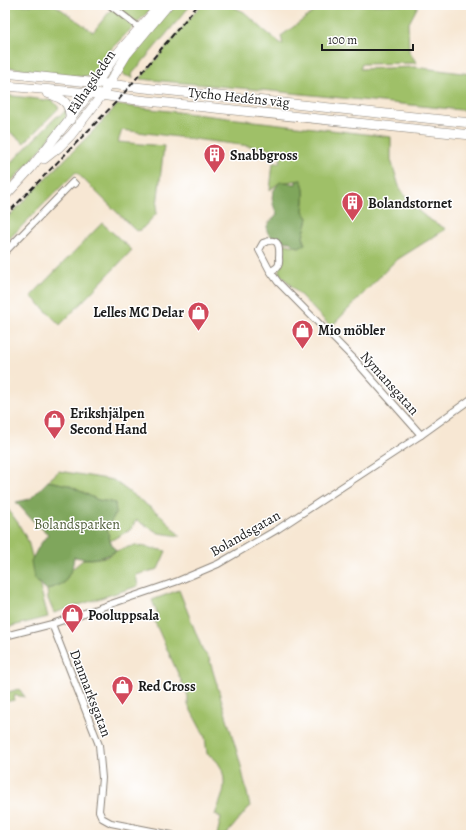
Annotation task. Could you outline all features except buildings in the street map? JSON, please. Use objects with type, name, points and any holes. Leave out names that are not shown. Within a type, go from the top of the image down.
[{"type":"main road","name":"Fålhagsleden","points":[[31,168],[58,148],[71,135],[102,95],[142,30],[160,5]]},
{"type":"main road","name":"Fålhagsleden","points":[[5,196],[31,168],[70,120],[116,55],[168,5]]},
{"type":"main road","points":[[121,64],[120,76],[130,86]]},
{"type":"main road","name":"Tycho Hedéns väg","points":[[5,73],[471,123]]},
{"type":"main road","name":"Tycho Hedéns väg","points":[[5,86],[90,93],[120,98],[471,136]]},
{"type":"main road","points":[[32,88],[61,98],[70,110],[70,120]]},
{"type":"street","points":[[110,5],[142,30]]},
{"type":"street","points":[[5,252],[73,182],[76,184]]},
{"type":"street","name":"Nymansgatan","points":[[270,271],[276,268],[279,264],[280,249],[276,242],[269,240],[263,243],[259,250],[270,271],[278,282],[354,359],[421,435]]},
{"type":"street","name":"Bolandsgatan","points":[[5,636],[52,624],[171,583],[218,564],[278,529],[421,435],[471,399]]},
{"type":"street","name":"Danmarksgatan","points":[[52,624],[99,744],[102,778],[99,811],[102,818],[110,823],[172,835]]},
{"type":"green space","points":[[5,5],[55,5],[93,32],[115,5],[155,5],[111,49],[93,76],[83,77],[5,67]]},
{"type":"green space","points":[[172,5],[191,5],[132,74],[133,78],[124,75],[121,69],[133,52]]},
{"type":"green space","points":[[201,5],[229,5],[244,12],[283,45],[281,36],[315,11],[318,5],[418,6],[408,25],[409,52],[417,63],[362,64],[360,69],[414,67],[471,74],[471,111],[140,79]]},
{"type":"green space","points":[[5,95],[53,101],[59,108],[24,143],[5,129]]},
{"type":"green space","points":[[117,105],[391,137],[391,160],[399,186],[409,203],[427,218],[446,229],[395,261],[331,327],[279,273],[281,243],[299,247],[305,241],[303,237],[308,218],[303,211],[304,191],[301,180],[279,183],[270,190],[273,163],[280,163],[281,150],[122,130],[118,142],[164,146],[156,214],[141,230],[136,231],[76,172],[5,243],[5,220]]},
{"type":"green space","points":[[66,107],[66,118],[31,161],[5,188],[5,169],[56,117],[64,112]]},
{"type":"green space","points":[[301,180],[304,191],[303,211],[308,218],[303,237],[305,244],[299,247],[290,242],[271,237],[267,231],[267,227],[277,214],[272,197],[276,187],[280,182],[296,184],[296,181]]},
{"type":"green space","points":[[102,223],[132,250],[60,325],[31,296]]},
{"type":"green space","points":[[59,471],[113,480],[163,517],[180,536],[159,533],[136,520],[131,529],[110,541],[107,528],[116,513],[115,503],[98,500],[68,485],[48,481]]},
{"type":"green space","name":"Bolandsparken","points":[[48,481],[68,485],[98,500],[115,503],[116,513],[107,528],[110,541],[116,551],[106,556],[96,558],[74,557],[72,569],[64,583],[47,590],[34,579],[31,561],[39,546],[48,534],[32,520],[16,502],[30,499]]},
{"type":"green space","points":[[5,505],[18,523],[28,541],[48,617],[5,628]]},
{"type":"green space","points":[[135,545],[166,551],[158,569],[136,575],[138,586],[54,613],[48,599],[47,590],[64,583],[72,569],[84,559],[107,557],[116,551]]},
{"type":"green space","points":[[179,590],[203,651],[209,658],[240,762],[250,806],[226,835],[217,835],[221,817],[215,815],[224,789],[222,771],[215,759],[207,754],[205,737],[188,705],[188,696],[153,618],[158,616],[152,600]]},
{"type":"green space","points":[[19,689],[25,697],[15,695],[14,700],[5,702],[5,693]]},
{"type":"railway","points":[[5,216],[120,98],[198,5]]},
{"type":"place","name":"Snabbgross","points":[[214,174]]},
{"type":"place","name":"Bolandstornet","points":[[353,222]]},
{"type":"place","name":"Lelles MC Delar","points":[[199,332]]},
{"type":"place","name":"Mio möbler","points":[[303,350]]},
{"type":"place","name":"Erikshjälpen Second Hand","points":[[55,440]]},
{"type":"place","name":"Pooluppsala","points":[[72,634]]},
{"type":"place","name":"Red Cross","points":[[122,706]]}]
